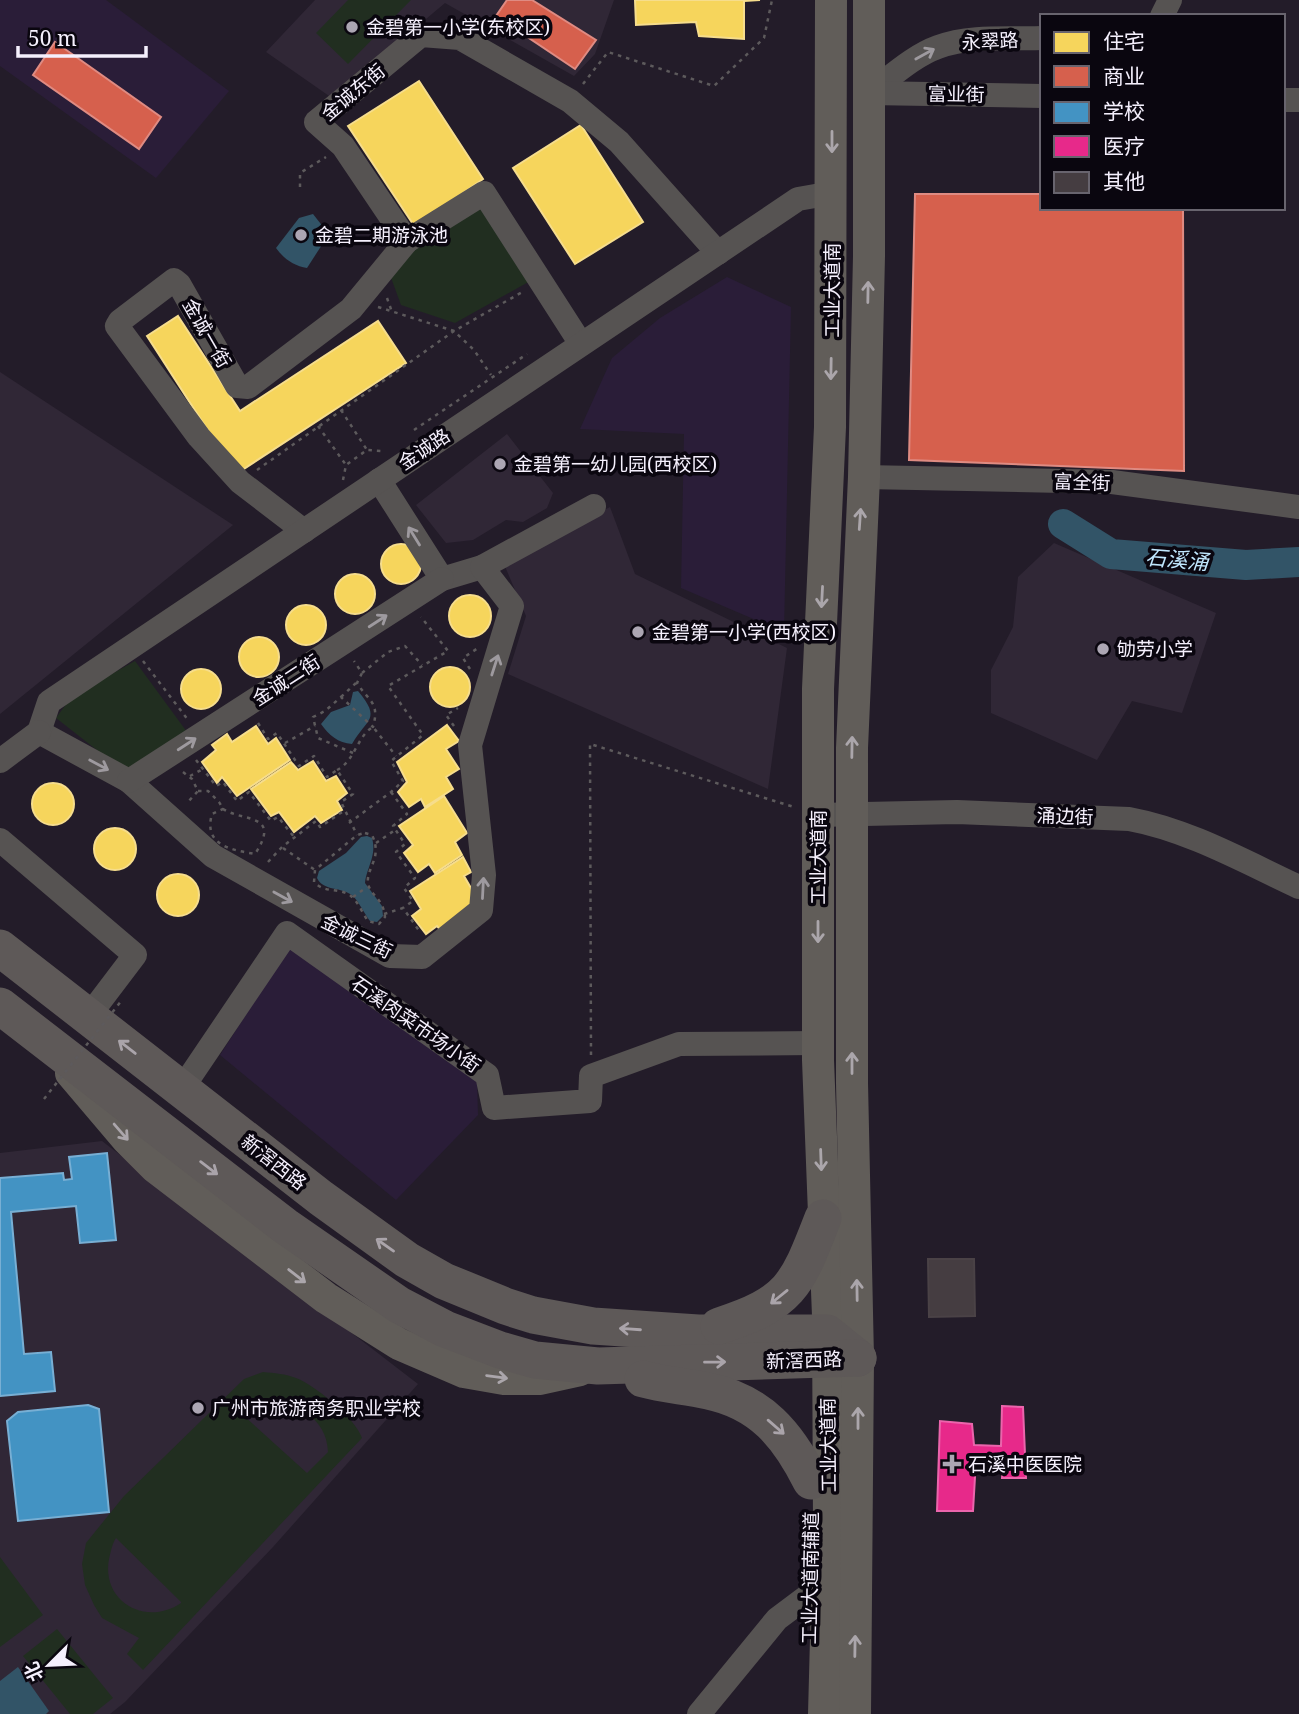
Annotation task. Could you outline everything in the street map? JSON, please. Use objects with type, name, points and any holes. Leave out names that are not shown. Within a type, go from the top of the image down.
[{"type":"highway","name":"新滘西路","points":[[0,948],[366,1231],[443,1281],[533,1315],[593,1326],[698,1333],[837,1350]]},
{"type":"highway","name":"新滘西路","points":[[0,1006],[285,1226],[422,1318],[500,1350],[535,1360],[598,1366],[837,1350]]},
{"type":"highway","points":[[698,1333],[751,1315],[784,1293],[804,1266],[823,1218]]},
{"type":"highway","points":[[598,1366],[664,1385],[725,1395],[745,1405],[785,1435],[811,1481]]},
{"type":"main road","name":"工业大道南","points":[[824,1714],[828,1525],[837,1350],[823,1218],[818,1043],[818,689],[830,426],[831,0]]},
{"type":"main road","points":[[855,1714],[837,1350],[852,1083],[852,815],[870,229],[869,0]]},
{"type":"main road","points":[[832,94],[869,93]]},
{"type":"main road","points":[[45,1042],[127,1139],[155,1167],[326,1298],[399,1344],[464,1371],[504,1379],[539,1379],[598,1366]]},
{"type":"main road","name":"工业大道南辅道","points":[[810,1714],[811,1481],[837,1350]]},
{"type":"street","name":"金诚东街","points":[[407,241],[343,146],[316,122],[421,35],[460,38],[570,101],[620,142],[718,253]]},
{"type":"street","name":"永翠路","points":[[869,93],[936,47],[969,40],[1040,38]]},
{"type":"street","name":"富业街","points":[[869,93],[1040,96]]},
{"type":"street","points":[[407,241],[484,193],[581,344]]},
{"type":"street","name":"金诚路","points":[[39,732],[49,702],[379,480],[498,386],[581,344],[798,200],[832,193]]},
{"type":"street","name":"金诚一街","points":[[304,531],[240,482],[199,437],[117,326],[174,280],[179,284],[237,386],[248,387],[351,309],[407,241]]},
{"type":"street","name":"富全街","points":[[864,477],[1112,482],[1299,507]]},
{"type":"street","points":[[379,480],[442,579],[482,568],[594,506]]},
{"type":"street","name":"金诚三街","points":[[39,732],[129,781],[213,856],[252,880],[390,956],[422,957],[481,910],[484,875],[470,745],[512,607],[482,568]]},
{"type":"street","name":"金诚二街","points":[[129,781],[442,579]]},
{"type":"street","points":[[0,761],[39,732]]},
{"type":"street","name":"涌边街","points":[[818,815],[957,812],[1129,819],[1182,835],[1299,887]]},
{"type":"street","points":[[0,840],[135,955],[88,1017]]},
{"type":"street","name":"石溪肉菜市场小街","points":[[181,1090],[287,933],[488,1075],[494,1108],[590,1101],[591,1076]]},
{"type":"street","points":[[591,1076],[679,1044],[818,1043]]},
{"type":"street","points":[[422,1318],[443,1281]]},
{"type":"street","points":[[699,1714],[777,1619],[809,1595]]},
{"type":"path","points":[[570,101],[608,52],[714,86],[764,38],[772,0]]},
{"type":"path","points":[[300,187],[300,173],[343,146]]},
{"type":"path","points":[[240,482],[454,331],[541,281]]},
{"type":"path","points":[[358,301],[454,331],[474,351],[498,386],[405,436]]},
{"type":"path","points":[[341,410],[367,450]]},
{"type":"path","points":[[318,426],[346,465]]},
{"type":"path","points":[[343,481],[346,465],[367,450],[383,452]]},
{"type":"path","points":[[349,823],[391,793],[403,781],[391,761],[423,735],[388,686],[448,651],[408,601]]},
{"type":"path","points":[[342,644],[362,673]]},
{"type":"path","points":[[132,646],[192,740],[203,769],[216,786],[223,782],[237,801],[249,792],[271,821],[278,817],[294,837]]},
{"type":"path","points":[[353,753],[318,738],[313,718],[341,697],[357,682],[362,673],[388,652],[405,646],[423,666]]},
{"type":"path","points":[[247,705],[268,739],[277,733],[299,766],[314,756],[327,776],[346,765],[366,731],[373,727],[377,712],[373,702],[357,682]]},
{"type":"path","points":[[341,697],[373,727],[397,756]]},
{"type":"path","points":[[284,744],[315,726]]},
{"type":"path","points":[[591,1076],[590,744],[818,815]]},
{"type":"path","points":[[189,776],[203,769]]},
{"type":"path","points":[[337,770],[353,794],[341,802],[357,835]]},
{"type":"path","points":[[183,772],[189,776],[198,791]]},
{"type":"path","points":[[180,799],[187,804],[198,791],[208,791],[223,809]]},
{"type":"path","points":[[384,914],[414,901],[404,888],[415,878],[396,852],[405,844],[393,826],[407,814],[391,793]]},
{"type":"path","points":[[223,809],[258,821],[264,831],[263,842],[255,854],[225,848],[214,838],[209,825],[212,814],[223,809]]},
{"type":"path","points":[[252,880],[294,837],[316,821],[320,827],[345,810]]},
{"type":"path","points":[[258,821],[266,814]]},
{"type":"path","points":[[376,843],[395,830]]},
{"type":"path","points":[[357,835],[372,835],[376,843],[368,886],[384,906],[379,925],[368,921],[353,897],[340,891],[320,888],[314,882],[315,870],[357,835]]},
{"type":"path","points":[[282,847],[315,870]]},
{"type":"path","points":[[353,897],[368,886]]},
{"type":"path","points":[[403,908],[432,949]]},
{"type":"path","points":[[44,1100],[122,1000]]},
{"type":"shaded area","points":[[0,0],[106,0],[229,91],[156,178],[0,66]]},
{"type":"shaded area","name":"金碧第一小学(东校区)","points":[[315,0],[614,0],[595,54],[574,76],[445,3],[332,98],[266,52]]},
{"type":"shaded area","points":[[727,277],[791,307],[784,632],[681,588],[684,434],[580,429],[612,358],[660,318]]},
{"type":"shaded area","points":[[0,372],[233,525],[0,714]]},
{"type":"shaded area","name":"金碧第一幼儿园(西校区)","points":[[507,434],[553,493],[547,508],[523,522],[506,520],[473,540],[446,543],[416,505]]},
{"type":"shaded area","name":"金碧第一小学(西校区)","points":[[610,507],[635,574],[787,648],[768,789],[508,674],[526,616],[504,564]]},
{"type":"shaded area","name":"劬劳小学","points":[[1054,543],[1216,613],[1182,713],[1132,701],[1097,760],[991,713],[991,670],[1013,627],[1018,577]]},
{"type":"shaded area","points":[[289,948],[477,1081],[478,1115],[396,1200],[220,1055]]},
{"type":"shaded area","name":"广州市旅游商务职业学校","points":[[102,1141],[418,1384],[273,1547],[125,1702],[110,1714],[0,1714],[0,1153]]},
{"type":"green space","points":[[348,0],[411,0],[348,64],[316,33]]},
{"type":"green space","points":[[484,201],[532,280],[455,323],[401,305],[390,275],[413,248]]},
{"type":"green space","points":[[135,661],[187,732],[125,772],[56,718],[72,696]]},
{"type":"green space","points":[[263,1372],[304,1382],[324,1395],[343,1413],[362,1438],[143,1670],[127,1654],[139,1638],[102,1618],[85,1585],[82,1564],[86,1543],[124,1496],[244,1379]],"holes":[[[264,1398],[298,1408],[322,1430],[328,1452],[307,1473],[242,1414],[256,1400]],[[116,1538],[181,1602],[181,1603],[168,1610],[141,1611],[119,1598],[108,1574],[109,1559]]]},
{"type":"green space","points":[[0,1557],[43,1615],[0,1647]]},
{"type":"green space","points":[[57,1629],[113,1698],[93,1714],[70,1714],[23,1656]]},
{"type":"water","points":[[313,214],[324,228],[327,237],[307,268],[290,261],[276,248],[299,218]]},
{"type":"water","points":[[358,691],[369,708],[370,719],[352,744],[342,742],[327,732],[321,724],[331,712],[350,705],[353,692]]},
{"type":"water","points":[[361,837],[372,838],[373,855],[365,883],[382,906],[383,916],[377,922],[370,921],[353,896],[324,885],[317,878],[319,871],[346,853]]},
{"type":"water","points":[[18,1667],[49,1711],[46,1714],[0,1714],[0,1681]]},
{"type":"building: 住宅","points":[[635,0],[760,0],[744,1],[744,39],[699,36],[696,22],[636,25]]},
{"type":"building: 住宅","points":[[419,81],[483,179],[415,227],[348,126]]},
{"type":"building: 住宅","points":[[581,125],[643,222],[575,264],[513,168]]},
{"type":"building: 住宅","points":[[178,316],[240,411],[378,321],[406,363],[236,474],[147,336]]},
{"type":"building: 住宅","points":[[401,544],[409,545],[415,550],[420,556],[420,572],[415,578],[409,583],[401,584],[393,583],[387,578],[382,572],[381,564],[382,556],[387,550],[393,545]]},
{"type":"building: 住宅","points":[[355,574],[369,580],[375,594],[369,608],[355,614],[341,608],[335,594],[341,580]]},
{"type":"building: 住宅","points":[[470,595],[485,601],[491,616],[485,631],[470,637],[455,631],[449,616],[455,601]]},
{"type":"building: 住宅","points":[[306,605],[320,611],[326,625],[320,639],[306,645],[292,639],[286,625],[292,611]]},
{"type":"building: 住宅","points":[[259,637],[267,638],[273,643],[278,649],[278,665],[273,671],[267,676],[259,677],[251,676],[245,671],[240,665],[239,657],[240,649],[245,643],[251,638]]},
{"type":"building: 住宅","points":[[450,667],[458,668],[464,673],[469,679],[469,695],[464,701],[458,706],[450,707],[442,706],[436,701],[431,695],[430,687],[431,679],[436,673],[442,668]]},
{"type":"building: 住宅","points":[[201,669],[215,675],[221,689],[215,703],[201,709],[187,703],[181,689],[187,675]]},
{"type":"building: 住宅","points":[[447,725],[459,741],[446,749],[459,769],[446,777],[453,789],[425,807],[421,799],[409,807],[398,792],[407,782],[397,762]]},
{"type":"building: 住宅","points":[[256,726],[268,744],[276,738],[290,760],[237,796],[222,777],[217,783],[202,762],[216,750],[212,745],[227,734],[232,742]]},
{"type":"building: 住宅","points":[[313,761],[326,781],[336,776],[347,793],[337,801],[342,810],[321,823],[315,816],[294,832],[279,812],[271,816],[251,789],[291,762],[298,770]]},
{"type":"building: 住宅","points":[[53,783],[68,789],[74,804],[68,819],[53,825],[38,819],[32,804],[38,789]]},
{"type":"building: 住宅","points":[[444,796],[467,833],[455,842],[462,855],[435,873],[429,864],[418,872],[404,853],[413,845],[399,826]]},
{"type":"building: 住宅","points":[[115,828],[130,834],[136,849],[130,864],[115,870],[100,864],[94,849],[100,834]]},
{"type":"building: 住宅","points":[[463,857],[471,872],[464,876],[478,900],[445,935],[437,926],[426,934],[412,916],[421,909],[410,891]]},
{"type":"building: 住宅","points":[[178,874],[193,880],[199,895],[193,910],[178,916],[163,910],[157,895],[163,880]]},
{"type":"building: 商业","points":[[507,0],[532,0],[596,40],[575,69],[496,16]]},
{"type":"building: 商业","points":[[55,42],[161,117],[139,149],[33,75]]},
{"type":"building: 商业","points":[[915,194],[1040,194],[1040,210],[1183,210],[1184,471],[909,460]]},
{"type":"building: 学校","points":[[107,1153],[116,1240],[80,1243],[76,1206],[11,1212],[24,1354],[51,1352],[55,1391],[0,1396],[0,1178],[63,1173],[64,1180],[72,1179],[69,1157]]},
{"type":"building: 学校","points":[[88,1405],[99,1409],[109,1512],[18,1521],[7,1421],[18,1412]]},
{"type":"building: 医疗","points":[[1002,1406],[1023,1407],[1026,1478],[1002,1478],[1003,1461],[976,1460],[973,1511],[937,1511],[940,1421],[972,1424],[974,1445],[1001,1446]]},
{"type":"building: 其他","points":[[928,1259],[974,1259],[975,1316],[929,1317]]},
{"type":"waterway","name":"石溪涌","points":[[1063,524],[1111,554],[1246,565],[1299,562]]},
{"type":"place","name":"金碧第一小学(东校区)","points":[[352,27]]},
{"type":"place","name":"金碧二期游泳池","points":[[301,235]]},
{"type":"place","name":"金碧第一幼儿园(西校区)","points":[[500,464]]},
{"type":"place","name":"金碧第一小学(西校区)","points":[[638,632]]},
{"type":"place","name":"劬劳小学","points":[[1103,649]]},
{"type":"place","name":"广州市旅游商务职业学校","points":[[198,1408]]},
{"type":"place","name":"石溪中医医院","points":[[952,1464]]}]
